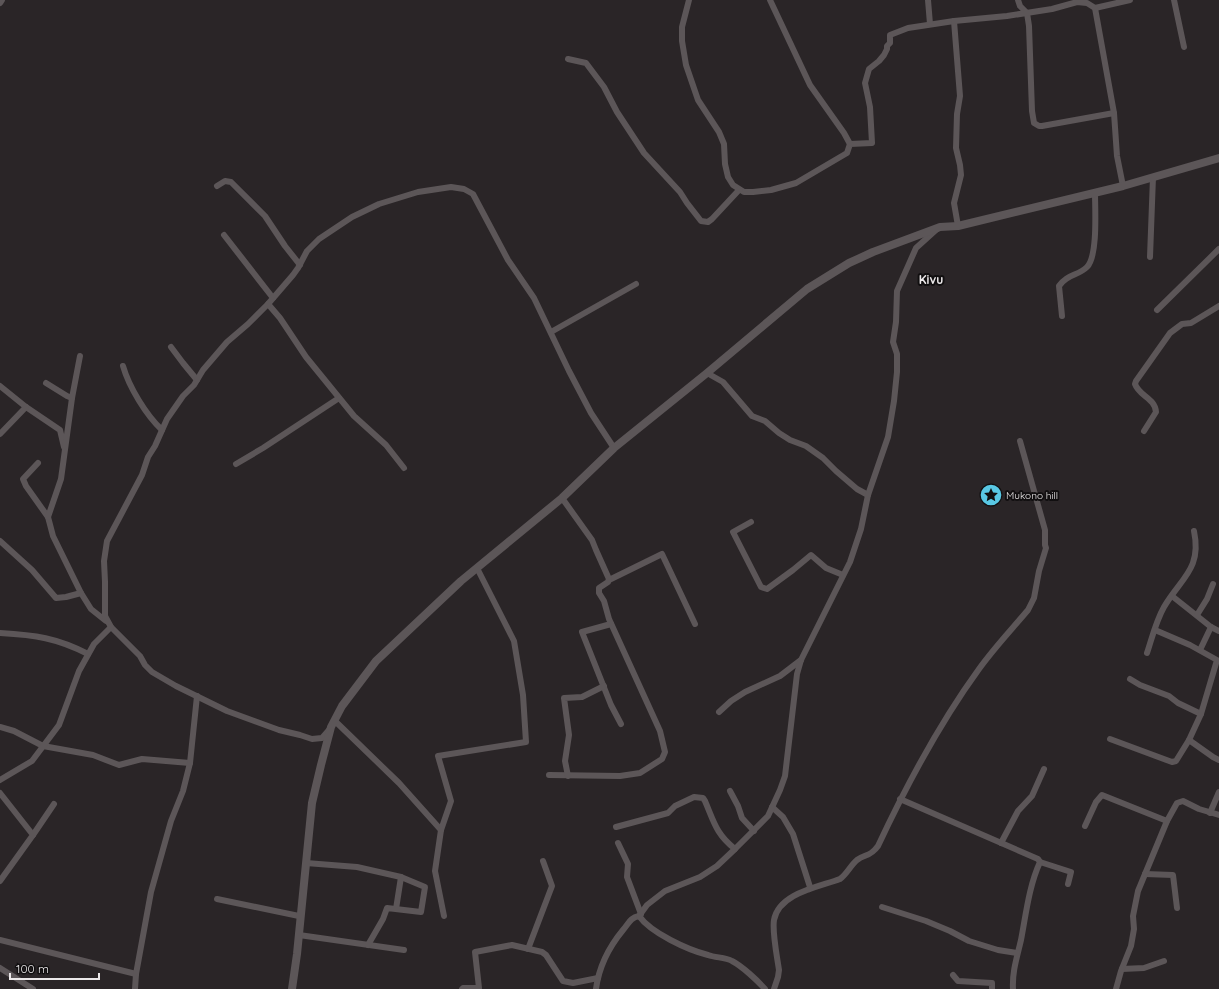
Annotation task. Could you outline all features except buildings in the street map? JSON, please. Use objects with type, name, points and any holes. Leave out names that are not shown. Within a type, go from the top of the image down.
[{"type":"street","points":[[689,0],[682,27],[682,41],[686,65],[698,100],[719,132],[724,144],[725,164],[728,177],[733,185],[744,192],[771,190],[796,183],[847,153],[850,144],[844,133],[810,85],[770,0]]},
{"type":"street","points":[[928,0],[930,24]]},
{"type":"street","points":[[1018,0],[1020,6],[1027,13],[1029,26],[1032,111],[1034,123],[1042,126],[1114,113]]},
{"type":"street","points":[[850,144],[872,143],[870,107],[865,83],[869,70],[884,55],[887,46],[890,44],[890,35],[908,28],[930,24],[1007,16],[1052,9],[1077,2],[1087,3],[1095,8],[1130,0]]},
{"type":"street","points":[[1174,0],[1184,47]]},
{"type":"street","points":[[1095,8],[1114,113],[1117,156],[1123,186]]},
{"type":"street","points":[[954,21],[960,96],[957,114],[956,148],[961,175],[954,203],[958,226]]},
{"type":"street","points":[[568,60],[586,63],[604,88],[616,112],[644,153],[680,192],[701,221],[708,222],[712,219],[739,190]]},
{"type":"street","points":[[38,463],[23,479],[26,486],[48,517],[53,536],[81,593],[91,609],[109,624],[140,656],[145,665],[152,672],[176,686],[242,717],[279,730],[300,734],[312,739],[322,738],[333,724],[342,706],[376,661],[461,581],[562,498],[614,448],[707,373],[807,289],[849,263],[873,252],[940,227],[958,226],[1095,193],[1153,178],[1219,158]]},
{"type":"street","points":[[1150,257],[1153,178]]},
{"type":"street","points":[[217,186],[225,181],[231,182],[265,216],[300,265]]},
{"type":"street","points":[[109,624],[105,616],[104,599],[106,582],[104,561],[107,541],[142,475],[148,457],[167,419],[203,370],[227,342],[248,324],[273,298],[300,265],[307,251],[319,239],[352,218],[379,204],[418,192],[451,186],[464,189],[473,194],[505,254],[534,298],[587,406],[614,448]]},
{"type":"street","points":[[1062,316],[1059,286],[1062,280],[1086,269],[1091,260],[1095,239],[1095,193]]},
{"type":"street","points":[[596,989],[603,962],[611,946],[631,919],[640,915],[647,905],[665,891],[700,877],[717,866],[768,816],[780,790],[785,776],[797,674],[801,660],[850,562],[861,529],[868,495],[888,437],[897,372],[897,354],[893,342],[896,322],[897,291],[916,248],[940,227]]},
{"type":"street","points":[[224,235],[273,298]]},
{"type":"street","points":[[1157,310],[1219,249]]},
{"type":"street","points":[[551,332],[636,284]]},
{"type":"street","points":[[268,304],[280,318],[306,357],[339,398],[354,416],[386,445],[404,468]]},
{"type":"street","points":[[1144,431],[1154,415],[1156,408],[1152,402],[1137,389],[1135,384],[1136,381],[1170,333],[1182,324],[1191,323],[1219,306]]},
{"type":"street","points":[[171,347],[182,363],[197,380]]},
{"type":"street","points":[[48,517],[61,479],[72,398],[80,356]]},
{"type":"street","points":[[123,366],[126,377],[138,397],[156,425],[162,430]]},
{"type":"street","points":[[707,373],[723,382],[752,416],[765,422],[778,433],[790,440],[806,446],[823,458],[857,489],[868,495]]},
{"type":"street","points":[[46,383],[72,398]]},
{"type":"street","points":[[0,386],[26,407],[60,430],[65,450]]},
{"type":"street","points":[[236,464],[339,398]]},
{"type":"street","points":[[0,434],[26,407]]},
{"type":"street","points":[[60,430],[64,429],[68,425]]},
{"type":"street","points":[[774,989],[779,970],[774,929],[775,916],[783,905],[794,896],[809,889],[840,879],[856,861],[874,852],[900,799],[944,721],[980,668],[1028,610],[1034,598],[1039,571],[1046,548],[1045,530],[1020,441]]},
{"type":"street","points":[[562,498],[592,540],[609,580]]},
{"type":"street","points":[[751,522],[733,532],[761,587],[767,589],[811,555],[826,568],[843,575]]},
{"type":"street","points":[[1147,653],[1164,607],[1192,568],[1197,543],[1194,531]]},
{"type":"street","points":[[0,541],[32,570],[56,598],[81,593]]},
{"type":"street","points":[[549,775],[620,776],[640,772],[659,761],[665,754],[660,731],[611,624],[604,601],[598,592],[599,588],[609,580],[662,554],[695,624]]},
{"type":"street","points":[[444,916],[435,871],[441,830],[451,801],[438,756],[526,742],[523,695],[514,641],[477,568]]},
{"type":"street","points":[[1196,615],[1207,598],[1213,584]]},
{"type":"street","points":[[1172,596],[1211,627],[1219,631]]},
{"type":"street","points":[[0,780],[32,760],[59,725],[79,671],[94,644],[109,624]]},
{"type":"street","points":[[611,624],[582,632],[611,705],[621,724]]},
{"type":"street","points":[[1200,650],[1211,627]]},
{"type":"street","points":[[1110,739],[1172,762],[1176,761],[1189,740],[1201,714],[1217,662],[1215,659],[1200,650],[1155,630]]},
{"type":"street","points":[[0,633],[28,634],[50,638],[88,654]]},
{"type":"street","points":[[719,712],[731,701],[745,692],[780,676],[801,660]]},
{"type":"street","points":[[1130,679],[1140,685],[1169,696],[1178,703],[1201,714]]},
{"type":"street","points":[[568,776],[565,761],[569,735],[564,698],[582,697],[604,686]]},
{"type":"street","points":[[135,989],[136,974],[151,892],[171,821],[183,791],[190,763],[197,696]]},
{"type":"street","points":[[333,724],[399,783],[441,830]]},
{"type":"street","points":[[292,989],[301,917],[312,803],[333,724]]},
{"type":"street","points":[[0,727],[14,731],[43,746],[93,755],[119,765],[142,759],[190,763]]},
{"type":"street","points":[[1189,740],[1219,760]]},
{"type":"street","points":[[1001,843],[1018,811],[1032,796],[1044,769]]},
{"type":"street","points":[[730,791],[738,806],[742,818],[754,831]]},
{"type":"street","points":[[1210,813],[1219,792]]},
{"type":"street","points":[[0,793],[33,835]]},
{"type":"street","points":[[1084,826],[1096,802],[1102,795],[1167,821]]},
{"type":"street","points":[[616,827],[668,813],[675,806],[689,799],[700,797],[705,801],[716,829],[725,841],[735,849]]},
{"type":"street","points":[[900,799],[1038,859],[1040,862],[1071,872],[1068,884]]},
{"type":"street","points":[[1116,989],[1131,946],[1136,903],[1145,874],[1167,821],[1178,803],[1181,801],[1187,802],[1210,813],[1219,815]]},
{"type":"street","points":[[0,881],[54,804]]},
{"type":"street","points":[[772,807],[783,817],[793,834],[810,887],[809,889]]},
{"type":"street","points":[[618,843],[628,864],[627,877],[643,922],[688,949],[732,961],[754,978],[765,989]]},
{"type":"street","points":[[528,949],[552,886],[543,861]]},
{"type":"street","points":[[1013,989],[1014,964],[1030,892],[1040,862]]},
{"type":"street","points":[[306,863],[357,867],[400,877],[425,887],[421,912],[387,908],[383,919],[368,945]]},
{"type":"street","points":[[1145,874],[1174,875],[1177,908]]},
{"type":"street","points":[[396,909],[400,877]]},
{"type":"street","points":[[217,899],[301,917]]},
{"type":"street","points":[[882,907],[926,921],[969,941],[998,950],[1017,953]]},
{"type":"street","points":[[299,935],[404,950]]},
{"type":"street","points":[[0,940],[136,974]]},
{"type":"street","points":[[462,989],[479,988],[474,952],[512,945],[546,955],[563,981],[574,983],[598,978]]},
{"type":"street","points":[[1122,969],[1144,968],[1164,961]]},
{"type":"street","points":[[0,968],[33,989]]},
{"type":"street","points":[[953,975],[958,981],[992,983],[992,989]]},
{"type":"place","name":"Mukono hill","points":[[991,495]]},
{"type":"district","name":"Kivu","points":[[931,280]]}]
